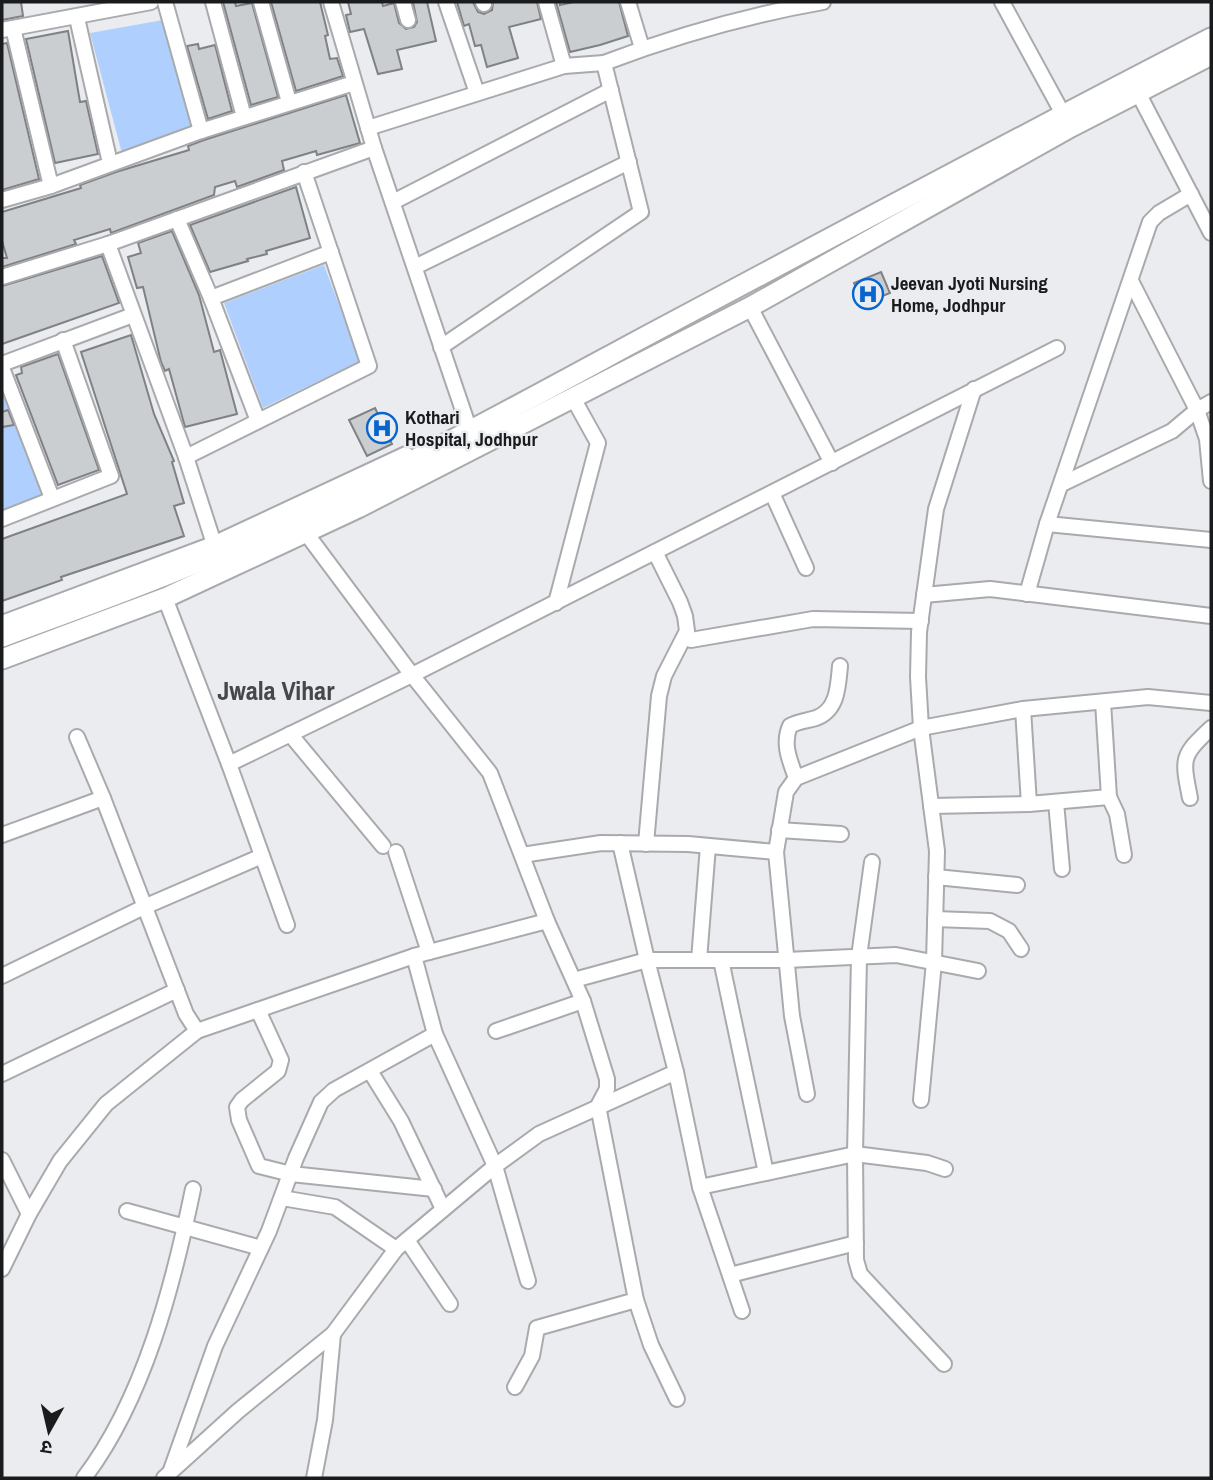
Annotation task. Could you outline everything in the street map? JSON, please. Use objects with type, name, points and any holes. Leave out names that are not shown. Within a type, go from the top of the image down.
[{"type":"main road","points":[[471,434],[573,398],[750,307],[1071,127],[1211,38]]},
{"type":"main road","points":[[2,637],[215,549],[358,508],[471,434],[1063,114],[1211,55]]},
{"type":"main road","points":[[2,659],[165,598],[300,525]]},
{"type":"street","points":[[51,186],[7,29],[151,2]]},
{"type":"street","points":[[165,2],[201,131]]},
{"type":"street","points":[[213,2],[244,117]]},
{"type":"street","points":[[261,2],[289,102]]},
{"type":"street","points":[[2,623],[215,549],[471,434],[374,148],[331,2]]},
{"type":"street","points":[[403,2],[408,19]]},
{"type":"street","points":[[446,2],[477,93]]},
{"type":"street","points":[[545,2],[564,66]]},
{"type":"street","points":[[628,2],[642,48]]},
{"type":"street","points":[[368,128],[564,66],[604,63],[642,48],[777,6],[824,2]]},
{"type":"street","points":[[1002,2],[1063,114]]},
{"type":"street","points":[[77,18],[110,163]]},
{"type":"street","points":[[441,348],[641,212],[604,63]]},
{"type":"street","points":[[2,200],[51,186],[201,131],[354,83]]},
{"type":"street","points":[[1134,86],[1211,233]]},
{"type":"street","points":[[393,202],[611,90]]},
{"type":"street","points":[[2,276],[108,244],[374,148]]},
{"type":"street","points":[[415,267],[629,162]]},
{"type":"street","points":[[186,457],[369,366],[304,172]]},
{"type":"street","points":[[1027,594],[1046,524],[1062,484],[1150,222],[1159,213],[1191,194]]},
{"type":"street","points":[[177,219],[211,298],[258,421]]},
{"type":"street","points":[[108,244],[186,457],[215,549]]},
{"type":"street","points":[[211,298],[331,252]]},
{"type":"street","points":[[1131,281],[1197,410],[1207,439],[1211,481]]},
{"type":"street","points":[[750,307],[832,463]]},
{"type":"street","points":[[52,498],[2,366],[133,315]]},
{"type":"street","points":[[2,519],[111,476],[63,341]]},
{"type":"street","points":[[229,764],[412,676],[1057,348]]},
{"type":"street","points":[[921,1100],[934,962],[937,851],[921,728],[918,677],[921,621],[936,509],[974,389]]},
{"type":"street","points":[[556,603],[598,443],[573,398]]},
{"type":"street","points":[[1062,484],[1172,431],[1211,402]]},
{"type":"street","points":[[772,493],[806,568]]},
{"type":"street","points":[[1046,524],[1211,540]]},
{"type":"street","points":[[300,525],[412,676],[487,768],[547,921],[583,1002],[607,1079],[607,1089],[598,1106],[636,1300],[651,1345],[677,1399]]},
{"type":"street","points":[[646,844],[659,695],[664,676],[689,636],[685,616],[656,552]]},
{"type":"street","points":[[924,595],[990,589],[1211,616]]},
{"type":"street","points":[[165,598],[287,925]]},
{"type":"street","points":[[689,636],[813,619],[921,621]]},
{"type":"street","points":[[796,778],[789,759],[786,734],[790,726],[817,718],[832,707],[840,666]]},
{"type":"street","points":[[807,1094],[792,1016],[776,852],[786,792],[796,778],[921,728],[1023,709],[1148,697],[1211,704]]},
{"type":"street","points":[[1103,702],[1109,797],[1117,814],[1124,855]]},
{"type":"street","points":[[1023,709],[1029,804]]},
{"type":"street","points":[[1190,798],[1184,768],[1185,756],[1190,747],[1211,728]]},
{"type":"street","points":[[290,734],[390,849],[429,952]]},
{"type":"street","points":[[77,737],[191,1022]]},
{"type":"street","points":[[931,806],[1029,804],[1109,797]]},
{"type":"street","points":[[2,835],[103,798]]},
{"type":"street","points":[[1056,802],[1062,869]]},
{"type":"street","points":[[779,830],[841,834]]},
{"type":"street","points":[[522,855],[601,843],[708,846],[776,852]]},
{"type":"street","points":[[620,843],[676,1072],[700,1187],[742,1311]]},
{"type":"street","points":[[699,960],[708,846]]},
{"type":"street","points":[[2,975],[144,907],[262,856]]},
{"type":"street","points":[[872,862],[859,957],[856,1260],[860,1274],[944,1364]]},
{"type":"street","points":[[936,877],[1017,885]]},
{"type":"street","points":[[935,919],[990,921],[1009,931],[1021,948]]},
{"type":"street","points":[[2,1269],[26,1209],[60,1161],[106,1104],[191,1022],[258,1010],[414,956],[547,921]]},
{"type":"street","points":[[574,980],[647,960],[786,960],[896,955],[978,971]]},
{"type":"street","points":[[414,956],[435,1034],[495,1166],[528,1281]]},
{"type":"street","points":[[721,960],[766,1173]]},
{"type":"street","points":[[2,1074],[177,989]]},
{"type":"street","points":[[496,1031],[583,1002]]},
{"type":"street","points":[[258,1010],[279,1054],[281,1065],[278,1071],[242,1100],[237,1112],[259,1166],[290,1174],[434,1189]]},
{"type":"street","points":[[167,1475],[215,1346],[261,1248],[321,1102],[334,1090],[435,1034]]},
{"type":"street","points":[[370,1071],[401,1121],[443,1209]]},
{"type":"street","points":[[167,1475],[239,1411],[333,1334],[401,1244],[495,1166],[539,1134],[676,1072]]},
{"type":"street","points":[[700,1187],[855,1154],[927,1163],[945,1169]]},
{"type":"street","points":[[2,1160],[26,1209]]},
{"type":"street","points":[[84,1478],[104,1452],[153,1340],[193,1189]]},
{"type":"street","points":[[282,1198],[335,1207],[401,1244],[450,1304]]},
{"type":"street","points":[[127,1211],[261,1248]]},
{"type":"street","points":[[730,1275],[856,1244]]},
{"type":"street","points":[[515,1387],[532,1356],[537,1328],[636,1300]]},
{"type":"street","points":[[314,1478],[325,1420],[333,1334]]},
{"type":"shaded area","points":[[163,20],[201,137],[124,161],[90,33]]},
{"type":"shaded area","points":[[324,265],[360,361],[263,408],[224,303]]},
{"type":"shaded area","points":[[6,381],[46,508],[2,524],[2,383]]},
{"type":"building","points":[[2,2],[21,2],[23,16],[2,20]]},
{"type":"building","points":[[223,2],[235,2],[236,6],[252,3],[278,97],[251,105]]},
{"type":"building","points":[[271,2],[320,2],[328,35],[325,36],[330,59],[337,58],[343,76],[296,91]]},
{"type":"building","points":[[348,2],[382,2],[383,6],[394,3],[399,23],[406,29],[414,27],[417,22],[413,2],[427,2],[436,41],[397,50],[402,69],[378,74],[364,29],[350,32],[346,15],[351,14]]},
{"type":"building","points":[[457,2],[473,2],[478,12],[484,14],[492,10],[493,2],[537,2],[541,19],[509,27],[518,58],[487,67],[481,45],[475,46],[469,24],[464,26]]},
{"type":"building","points":[[556,2],[560,2],[560,5],[574,2],[619,2],[628,36],[570,52]]},
{"type":"building","points":[[68,31],[80,102],[86,101],[98,154],[55,163],[26,39]]},
{"type":"building","points":[[7,43],[39,179],[2,190],[2,44]]},
{"type":"building","points":[[198,44],[199,49],[215,45],[232,111],[208,119],[187,46]]},
{"type":"building","points":[[346,95],[360,143],[282,161],[284,170],[237,187],[235,181],[215,187],[214,195],[111,233],[110,229],[74,240],[76,244],[2,267],[2,258],[7,258],[2,241],[2,212],[189,150],[188,146],[204,140]]},
{"type":"building","points":[[296,187],[310,238],[210,272],[190,225]]},
{"type":"building","points":[[172,231],[199,295],[214,352],[220,350],[237,414],[185,427],[169,369],[165,371],[161,362],[143,287],[137,288],[128,257],[141,253],[138,243]]},
{"type":"building","points":[[102,256],[119,303],[2,344],[2,286]]},
{"type":"building","points":[[881,272],[890,293],[863,304],[854,283]]},
{"type":"building","points":[[131,335],[154,414],[174,461],[172,462],[184,503],[174,506],[184,536],[61,577],[62,580],[2,601],[2,539],[127,494],[81,352]]},
{"type":"building","points":[[58,354],[99,470],[58,485],[16,375],[22,373],[21,367]]},
{"type":"building","points":[[375,408],[392,444],[367,456],[349,420]]},
{"type":"building","points":[[8,410],[14,425],[2,427],[2,412]]},
{"type":"place","name":"Jeevan Jyoti Nursing Home, Jodhpur","points":[[868,294]]},
{"type":"place","name":"Kothari Hospital, Jodhpur","points":[[382,428]]},
{"type":"district","name":"Jwala Vihar","points":[[276,690]]}]
